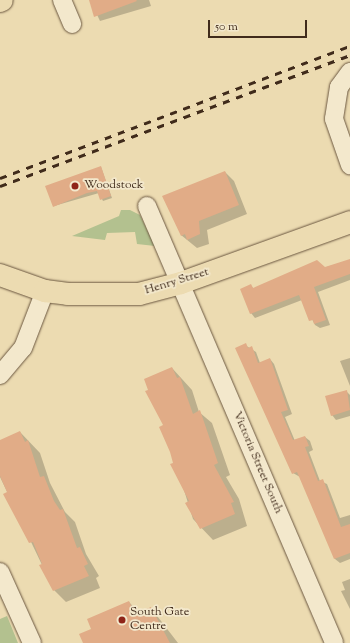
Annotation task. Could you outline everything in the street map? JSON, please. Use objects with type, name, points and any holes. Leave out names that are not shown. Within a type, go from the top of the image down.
[{"type":"main road","name":"Henry Street","points":[[0,275],[45,291],[113,296],[181,283],[350,222]]},
{"type":"street","points":[[62,0],[72,24]]},
{"type":"street","points":[[350,72],[339,87],[334,119],[350,165]]},
{"type":"street","name":"Victoria Street South","points":[[147,206],[334,643]]},
{"type":"street","points":[[0,374],[23,348],[45,291]]},
{"type":"street","points":[[0,572],[32,643]]},
{"type":"green space","points":[[121,210],[130,210],[140,215],[155,246],[137,244],[135,232],[107,233],[105,240],[72,236],[119,216]]},
{"type":"green space","points":[[7,616],[18,643],[0,643],[0,619]]},
{"type":"building","points":[[89,0],[136,0],[137,1],[94,17]]},
{"type":"building","points":[[101,166],[111,196],[100,200],[97,191],[87,193],[53,207],[45,186]]},
{"type":"building","points":[[225,171],[239,205],[199,221],[200,234],[187,240],[185,234],[181,236],[162,196]]},
{"type":"building","points":[[350,259],[350,274],[314,287],[326,320],[314,324],[313,320],[309,321],[299,295],[250,314],[240,289],[251,284],[253,288],[317,260],[325,267]]},
{"type":"building","points":[[246,343],[248,348],[252,346],[258,363],[270,358],[288,410],[281,412],[293,440],[305,436],[309,446],[305,447],[318,481],[323,479],[341,527],[350,524],[350,553],[334,559],[297,472],[292,474],[235,348]]},
{"type":"building","points":[[172,367],[177,378],[180,377],[193,414],[200,410],[218,463],[214,465],[234,502],[231,503],[235,514],[200,529],[185,503],[189,501],[170,464],[173,463],[170,452],[159,427],[163,425],[145,391],[148,390],[144,379]]},
{"type":"building","points":[[347,390],[350,410],[331,416],[325,396]]},
{"type":"building","points":[[20,431],[25,442],[28,440],[40,477],[44,476],[54,501],[60,510],[63,509],[77,548],[80,547],[88,564],[84,566],[89,576],[53,591],[39,565],[42,564],[33,542],[29,543],[3,494],[7,492],[0,476],[0,440]]},
{"type":"building","name":"South Gate Centre","points":[[129,601],[135,614],[151,607],[170,643],[83,643],[79,634],[91,629],[87,619]]},
{"type":"railway","points":[[0,178],[350,46]]},
{"type":"railway","points":[[0,186],[350,55]]},
{"type":"place","name":"Woodstock","points":[[75,186]]},
{"type":"place","name":"South Gate Centre","points":[[122,620]]}]
